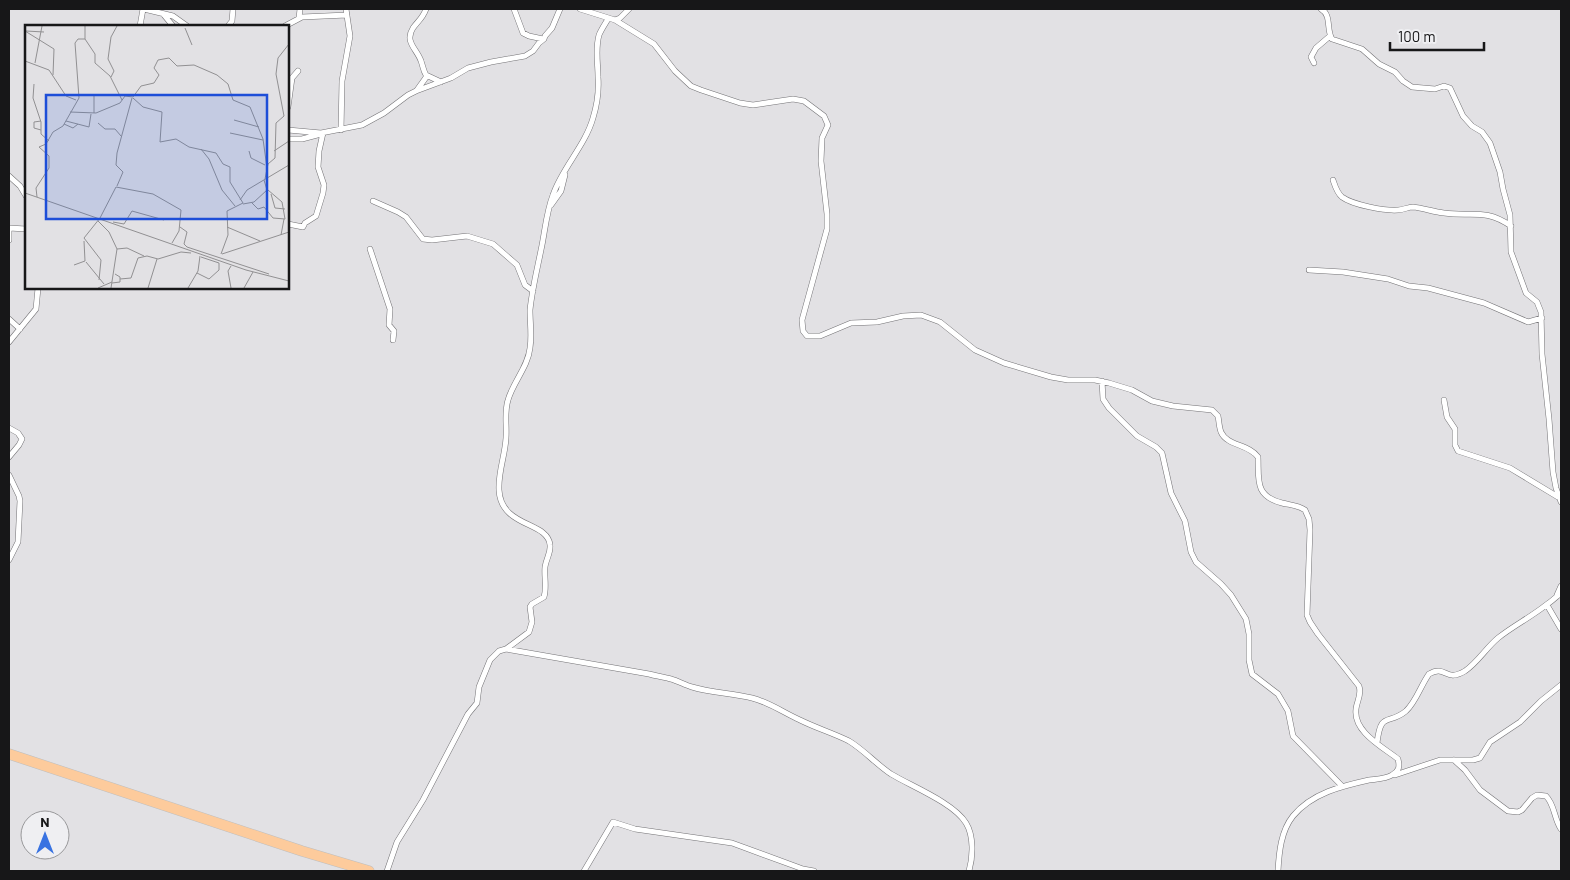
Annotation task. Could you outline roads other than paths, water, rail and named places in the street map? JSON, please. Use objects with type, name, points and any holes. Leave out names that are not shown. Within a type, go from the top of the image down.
[{"type":"highway","points":[[9,754],[302,852],[369,871]]},
{"type":"street","points":[[140,25],[143,9],[175,18],[186,25]]},
{"type":"street","points":[[229,25],[232,21],[233,9]]},
{"type":"street","points":[[300,9],[300,18]]},
{"type":"street","points":[[341,130],[342,81],[350,36],[346,9]]},
{"type":"street","points":[[426,9],[423,18],[413,29],[410,39],[412,48],[420,58],[423,70],[427,76],[441,82]]},
{"type":"street","points":[[514,9],[523,33],[544,39]]},
{"type":"street","points":[[289,139],[302,140],[323,133],[362,126],[384,113],[408,95],[441,82],[471,67],[525,56],[533,51],[544,39],[544,36],[552,28],[560,9]]},
{"type":"street","points":[[580,9],[611,20],[654,44],[675,71],[691,86],[740,103],[753,105],[793,99],[804,101],[827,120],[828,124],[822,138],[821,161],[827,229],[806,305],[802,327],[804,334],[811,337],[820,336],[851,323],[877,322],[903,316],[921,315],[940,322],[974,350],[1004,363],[1051,378],[1102,381],[1132,390],[1160,404],[1206,409],[1216,412],[1220,429],[1225,437],[1253,450],[1258,456],[1258,480],[1261,490],[1274,500],[1305,510],[1309,519],[1310,530],[1307,615],[1318,634],[1359,686],[1361,694],[1356,709],[1357,722],[1377,743],[1398,759],[1399,770],[1392,776]]},
{"type":"street","points":[[506,649],[522,638],[531,626],[530,607],[544,597],[546,591],[546,566],[550,545],[545,535],[511,516],[504,508],[499,492],[499,478],[506,437],[506,410],[508,400],[528,358],[530,348],[530,310],[548,210],[555,189],[587,135],[594,115],[598,78],[596,53],[600,34],[611,20],[620,18],[629,9]]},
{"type":"street","points":[[1322,9],[1327,14],[1330,36],[1337,42],[1362,49],[1412,87],[1428,90],[1444,86],[1450,88],[1463,116],[1472,126],[1482,132],[1490,143],[1500,172],[1502,189],[1510,215],[1510,246],[1526,293],[1537,302],[1542,318],[1542,354],[1550,419],[1552,472],[1560,499]]},
{"type":"street","points":[[164,14],[172,25]]},
{"type":"street","points":[[288,25],[300,18],[347,16]]},
{"type":"street","points":[[1314,63],[1311,57],[1313,51],[1330,36]]},
{"type":"street","points":[[289,100],[292,78],[298,71]]},
{"type":"street","points":[[416,91],[427,76]]},
{"type":"street","points":[[289,130],[323,133]]},
{"type":"street","points":[[289,224],[303,227],[305,223],[316,216],[324,187],[318,166],[323,133]]},
{"type":"street","points":[[9,176],[20,186],[25,194]]},
{"type":"street","points":[[1333,180],[1344,198],[1368,206],[1386,210],[1415,208],[1452,214],[1481,214],[1500,219],[1510,226]]},
{"type":"street","points":[[373,201],[406,217],[423,239],[432,240],[467,236],[493,244],[517,265],[525,285],[533,291]]},
{"type":"street","points":[[9,240],[9,228],[25,229]]},
{"type":"street","points":[[370,249],[390,309],[389,325],[394,331],[393,340]]},
{"type":"street","points":[[1309,270],[1320,269],[1388,279],[1409,286],[1428,288],[1484,303],[1528,322],[1542,318]]},
{"type":"street","points":[[9,342],[36,309],[38,289]]},
{"type":"street","points":[[9,319],[20,329]]},
{"type":"street","points":[[1102,381],[1103,399],[1109,408],[1137,436],[1156,447],[1162,453],[1171,493],[1185,521],[1191,552],[1196,562],[1226,590],[1246,619],[1252,674],[1278,694],[1288,711],[1293,736],[1342,786]]},
{"type":"street","points":[[1444,400],[1446,414],[1455,429],[1455,445],[1458,451],[1510,468],[1560,499]]},
{"type":"street","points":[[9,428],[18,433],[22,439],[9,457]]},
{"type":"street","points":[[9,475],[20,496],[18,542],[9,560]]},
{"type":"street","points":[[1555,597],[1561,586]]},
{"type":"street","points":[[1377,743],[1378,732],[1383,721],[1405,712],[1429,674],[1441,670],[1450,676],[1465,670],[1474,664],[1496,640],[1547,605],[1561,593]]},
{"type":"street","points":[[1547,605],[1561,629]]},
{"type":"street","points":[[387,871],[397,842],[423,800],[468,714],[477,703],[479,687],[490,660],[499,650],[506,649],[655,675],[672,679],[691,687],[751,698],[769,704],[814,727],[847,740],[860,748],[882,768],[920,790],[932,794],[936,799],[963,818],[970,830],[971,854],[969,871]]},
{"type":"street","points":[[1278,871],[1279,849],[1287,827],[1292,817],[1311,800],[1324,792],[1342,786],[1392,776],[1440,760],[1473,760],[1480,758],[1490,742],[1520,722],[1541,701],[1561,685]]},
{"type":"street","points":[[1454,760],[1465,770],[1480,790],[1513,813],[1522,810],[1537,795],[1546,796],[1552,804],[1556,821],[1561,829]]},
{"type":"street","points":[[584,871],[613,822],[635,829],[732,843],[803,869],[814,871]]}]
